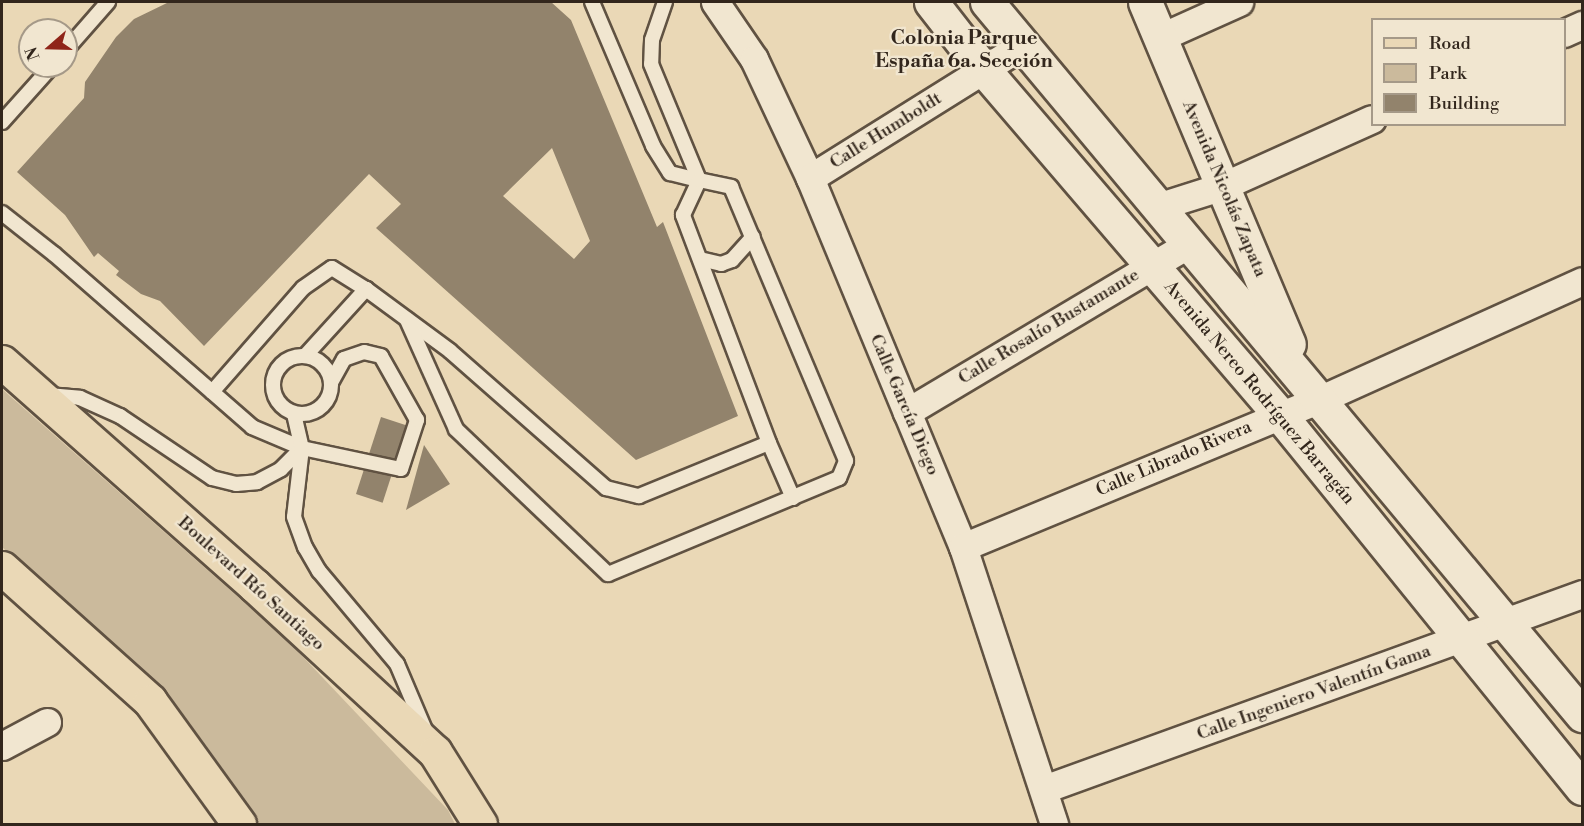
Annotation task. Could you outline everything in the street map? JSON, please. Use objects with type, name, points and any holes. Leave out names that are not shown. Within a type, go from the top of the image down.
[{"type":"main road","name":"Boulevard Río Santiago","points":[[2,362],[435,752],[480,825]]},
{"type":"main road","points":[[2,568],[150,701],[239,825]]},
{"type":"street","name":"Calle García Diego","points":[[715,2],[754,59],[810,178],[963,547],[1054,825]]},
{"type":"street","name":"Avenida Nereo Rodríguez Barragán","points":[[931,2],[985,71],[1280,414],[1460,641],[1582,788]]},
{"type":"street","points":[[987,2],[1312,387],[1503,622],[1582,715]]},
{"type":"street","name":"Avenida Nicolás Zapata","points":[[1145,2],[1312,387]]},
{"type":"street","points":[[1159,38],[1239,2]]},
{"type":"street","points":[[1566,32],[1582,25]]},
{"type":"street","name":"Calle Humboldt","points":[[810,178],[985,71],[1023,45]]},
{"type":"street","points":[[1160,206],[1223,186],[1371,119]]},
{"type":"street","name":"Calle Rosalío Bustamante","points":[[907,412],[1191,243]]},
{"type":"street","name":"Calle Librado Rivera","points":[[963,547],[1280,414],[1312,387],[1582,281]]},
{"type":"street","name":"Calle Ingeniero Valentín Gama","points":[[1044,789],[1460,641],[1503,622],[1582,594]]},
{"type":"street","points":[[2,746],[47,722]]},
{"type":"lane","points":[[78,36],[108,2]]},
{"type":"lane","points":[[407,320],[456,429],[608,574],[839,478],[846,461],[731,187],[670,172],[653,146],[592,2]]},
{"type":"lane","points":[[665,2],[652,40],[651,64],[699,180],[683,215],[793,498]]},
{"type":"lane","points":[[2,122],[41,78]]},
{"type":"lane","points":[[2,213],[54,254],[252,427],[302,448],[401,470],[417,420],[381,356],[364,352],[344,359],[331,382],[327,401],[321,408],[303,415],[294,414],[278,403],[272,384],[279,366],[287,360],[306,356],[366,289]]},
{"type":"lane","points":[[700,259],[721,264],[732,260],[753,237]]},
{"type":"lane","points":[[212,392],[303,288],[332,268],[366,289],[450,351],[606,488],[639,496],[770,443]]},
{"type":"lane","points":[[306,356],[323,364],[331,382]]},
{"type":"lane","points":[[37,393],[80,398],[120,416],[212,478],[236,484],[257,482],[281,469],[302,448]]},
{"type":"lane","points":[[294,414],[302,448],[294,517],[305,547],[320,571],[397,664],[435,752]]},
{"type":"green space","points":[[2,389],[288,641],[448,810],[455,824],[254,824],[166,697],[2,547]]},
{"type":"building","points":[[169,2],[551,2],[571,20],[657,227],[663,222],[738,416],[636,460],[376,228],[401,204],[369,174],[204,346],[160,301],[141,294],[116,275],[119,271],[98,253],[94,257],[65,215],[17,172],[84,98],[85,82],[116,37],[134,19]],"holes":[[[552,148],[590,241],[574,259],[503,196]]]},
{"type":"building","points":[[381,417],[408,426],[383,503],[356,494]]},
{"type":"building","points":[[424,445],[450,484],[406,510]]},
{"type":"district","name":"Colonia Parque España 6a. Sección","points":[[964,50]]}]
